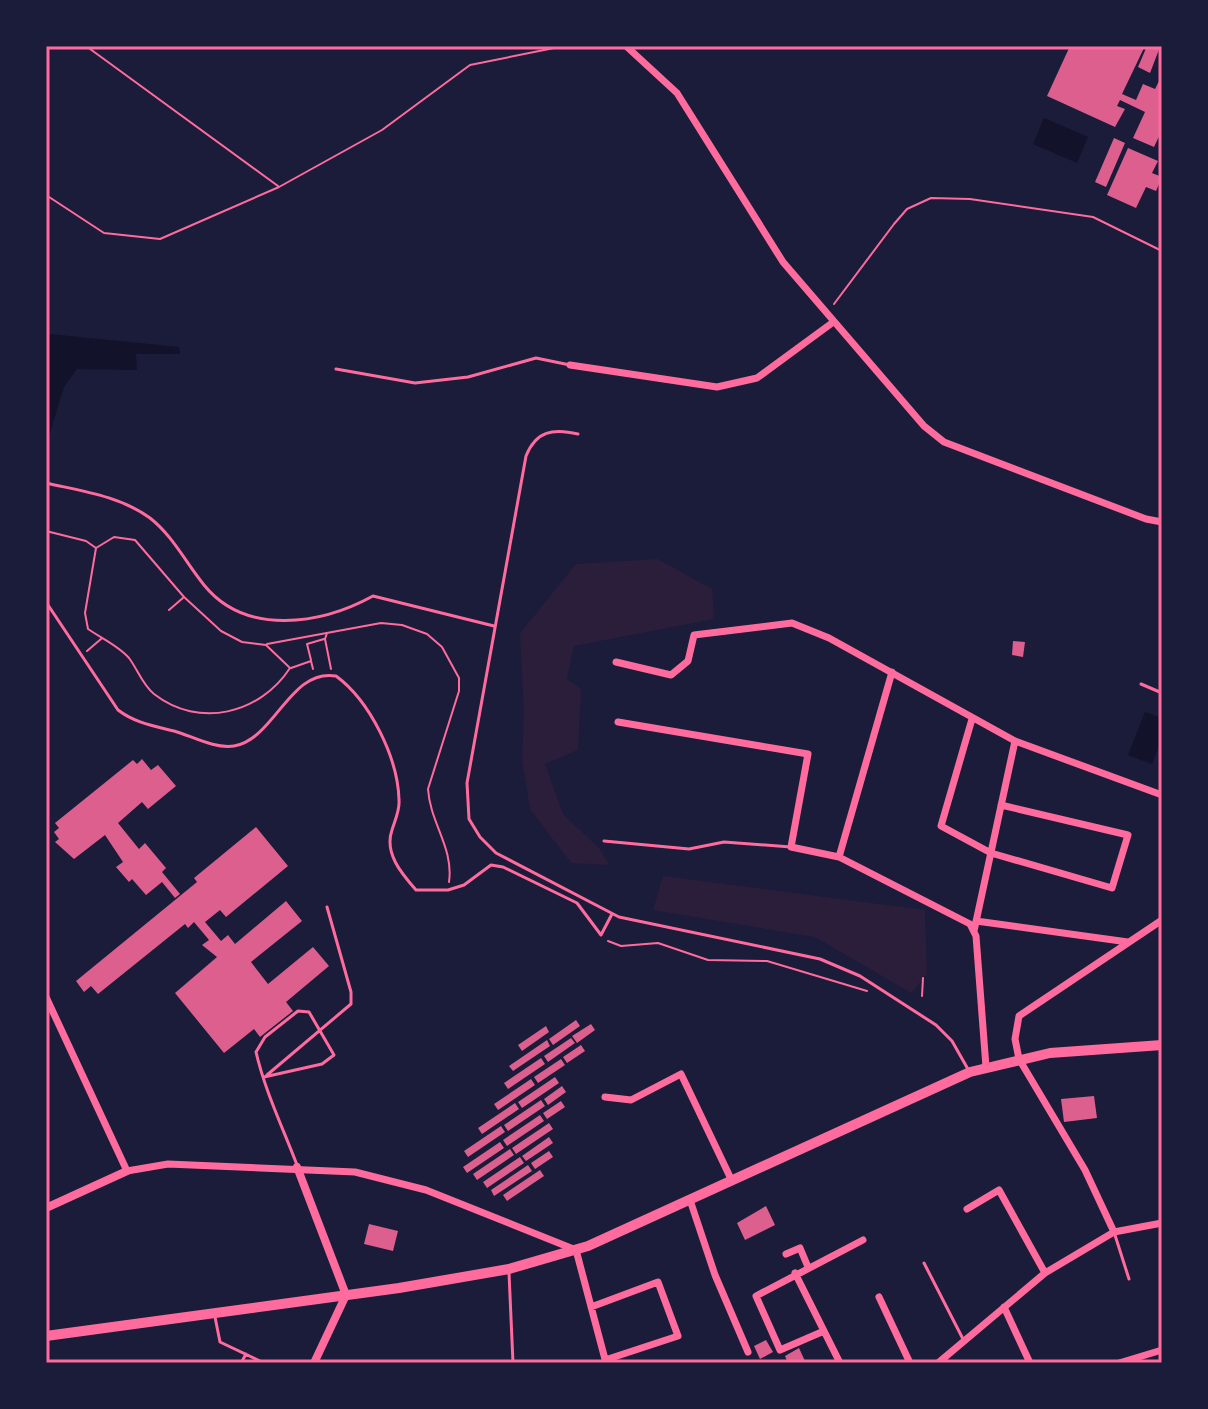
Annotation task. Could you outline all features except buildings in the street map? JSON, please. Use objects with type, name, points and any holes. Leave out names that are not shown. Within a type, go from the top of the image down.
[{"type":"main road","points":[[46,1336],[509,1269],[576,1250],[970,1072],[1019,1059],[1088,1048],[1162,1045]]},
{"type":"street","points":[[626,46],[677,93],[783,262],[829,320],[895,396],[944,442],[1146,519],[1162,522]]},
{"type":"street","points":[[570,365],[717,387],[757,378],[829,320]]},
{"type":"street","points":[[616,662],[671,675],[688,661],[694,635],[792,623],[892,672],[1015,741],[1162,795]]},
{"type":"street","points":[[839,857],[892,672]]},
{"type":"street","points":[[972,719],[941,826],[991,853],[1112,888],[1128,835],[1001,805]]},
{"type":"street","points":[[618,722],[808,754],[791,847],[839,857],[970,924],[974,931]]},
{"type":"street","points":[[986,1067],[974,931],[1015,741]]},
{"type":"street","points":[[1114,1232],[1085,1170],[1019,1059],[1015,1039],[1019,1016],[1162,920]]},
{"type":"street","points":[[976,921],[1129,943]]},
{"type":"street","points":[[46,997],[127,1171]]},
{"type":"street","points":[[605,1097],[631,1100],[681,1074],[732,1181]]},
{"type":"street","points":[[46,1208],[127,1171],[168,1164],[297,1167],[402,1182],[576,1250],[591,1307],[606,1362],[678,1336],[658,1282],[591,1307]]},
{"type":"street","points":[[297,1167],[346,1295],[314,1363]]},
{"type":"street","points":[[967,1209],[999,1190],[1045,1273]]},
{"type":"street","points":[[690,1200],[715,1275],[748,1352]]},
{"type":"street","points":[[938,1363],[1045,1273],[1114,1232],[1162,1223]]},
{"type":"street","points":[[824,1331],[780,1350],[756,1296],[863,1240]]},
{"type":"street","points":[[786,1254],[800,1248],[808,1267]]},
{"type":"street","points":[[795,1273],[840,1363]]},
{"type":"street","points":[[879,1297],[910,1363]]},
{"type":"street","points":[[1004,1307],[1030,1363]]},
{"type":"street","points":[[1119,1363],[1162,1350]]},
{"type":"lane","points":[[336,369],[415,383],[468,377],[536,358],[570,365]]},
{"type":"lane","points":[[578,434],[554,430],[532,441],[526,456],[467,783],[469,819],[480,837],[496,853],[612,914],[820,959],[847,970],[936,1025],[952,1041],[970,1072]]},
{"type":"lane","points":[[46,483],[114,499],[151,519],[167,535],[205,588],[242,615],[263,619],[315,618],[348,610],[373,596],[494,626]]},
{"type":"lane","points":[[46,602],[103,690],[131,720],[217,745],[235,746],[257,732],[308,681],[333,674],[341,679],[378,728],[391,753],[400,804],[389,839],[393,858],[416,890],[448,890],[464,885],[491,865],[503,867],[577,903],[601,935],[612,914]]},
{"type":"lane","points":[[1141,684],[1162,693]]},
{"type":"lane","points":[[604,841],[689,849],[724,842],[791,847]]},
{"type":"lane","points":[[264,1077],[351,1004],[351,992],[327,907]]},
{"type":"lane","points":[[264,1077],[329,1062],[334,1049],[304,1010],[265,1037],[256,1052],[264,1077],[297,1167]]},
{"type":"lane","points":[[1114,1232],[1129,1279]]},
{"type":"lane","points":[[924,1263],[964,1341]]},
{"type":"lane","points":[[509,1269],[513,1363]]},
{"type":"lane","points":[[214,1313],[220,1342],[264,1363]]},
{"type":"lane","points":[[241,1363],[246,1354]]},
{"type":"path","points":[[86,46],[279,187]]},
{"type":"path","points":[[46,195],[104,233],[160,239],[191,229],[279,187],[382,130],[470,65],[564,46]]},
{"type":"path","points":[[829,320],[894,224],[907,209],[931,198],[970,199],[1093,217],[1162,251]]},
{"type":"path","points":[[46,531],[86,541],[96,548]]},
{"type":"path","points":[[311,661],[290,668],[268,693],[235,711],[203,713],[182,708],[156,695],[128,657],[88,629],[85,613],[96,548],[114,537],[135,540],[184,597],[231,637],[266,645],[381,623],[402,625],[427,634],[450,659],[459,678],[458,701],[428,789],[429,805],[449,853],[448,890]]},
{"type":"path","points":[[169,610],[184,597]]},
{"type":"path","points":[[327,631],[325,639],[333,674]]},
{"type":"path","points":[[82,655],[102,639]]},
{"type":"path","points":[[316,679],[307,644],[325,639]]},
{"type":"path","points":[[266,645],[290,668]]},
{"type":"path","points":[[601,935],[621,946],[646,941],[708,960],[767,961],[857,985],[867,992]]},
{"type":"path","points":[[922,996],[923,978]]},
{"type":"shaded area","points":[[1044,118],[1088,137],[1077,163],[1033,144]]},
{"type":"shaded area","points":[[49,334],[179,347],[180,354],[136,354],[137,370],[77,369],[64,387],[46,446]]},
{"type":"shaded area","points":[[658,559],[712,589],[714,619],[574,646],[567,679],[581,689],[578,750],[545,764],[563,814],[599,848],[610,865],[571,863],[530,809],[522,760],[524,713],[520,633],[576,564]]},
{"type":"shaded area","points":[[1145,712],[1162,718],[1162,738],[1152,764],[1128,755]]},
{"type":"shaded area","points":[[663,876],[925,910],[927,974],[911,993],[815,937],[653,910]]}]
